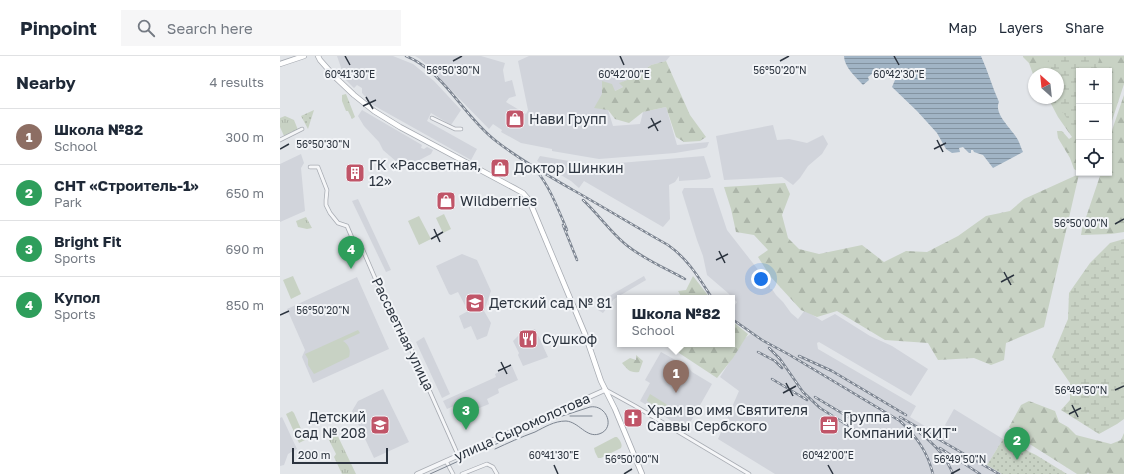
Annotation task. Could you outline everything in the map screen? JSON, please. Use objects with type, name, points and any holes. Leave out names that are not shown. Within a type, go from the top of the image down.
[{"type":"main road","points":[[280,64],[304,56]]},
{"type":"main road","points":[[318,56],[335,77],[374,111],[400,127],[523,193],[529,200],[585,334],[601,382],[615,409],[642,474]]},
{"type":"street","points":[[432,118],[454,129],[461,129]]},
{"type":"street","points":[[280,140],[302,129]]},
{"type":"street","name":"Рассветная улица","points":[[310,167],[318,167],[327,190],[326,205],[330,213],[338,223],[347,226],[353,240],[356,242],[359,241],[400,336],[411,349],[458,455]]},
{"type":"street","name":"улица Сыромолотова","points":[[417,474],[605,390]]},
{"type":"street","points":[[605,390],[635,406],[749,474]]},
{"type":"street","points":[[446,461],[453,474]]},
{"type":"street","points":[[462,474],[487,464],[493,467],[497,474]]},
{"type":"shaded area","points":[[337,56],[393,56],[413,64],[434,81],[461,110],[451,125],[431,113],[427,121],[477,149],[471,160],[373,105],[362,93],[362,88],[357,85],[354,88],[345,79]]},
{"type":"shaded area","points":[[415,56],[481,56],[505,63],[503,70],[505,82],[512,80],[516,96],[509,98],[506,102],[526,114],[528,110],[518,61],[529,56],[670,56],[666,61],[651,65],[638,76],[620,83],[623,87],[615,91],[608,110],[613,126],[640,124],[643,112],[666,107],[677,145],[709,142],[705,148],[675,153],[599,159],[552,151],[552,149],[521,143],[501,132],[502,130],[493,124],[489,129],[434,71]]},
{"type":"shaded area","points":[[362,110],[422,145],[421,148],[424,149],[427,147],[433,150],[431,154],[404,168],[383,150],[379,142],[364,126],[358,116]]},
{"type":"shaded area","points":[[773,125],[777,140],[789,139],[807,143],[823,135],[828,144],[822,154],[808,166],[793,185],[782,177],[724,180],[716,136]]},
{"type":"shaded area","points":[[301,154],[304,163],[301,168],[305,211],[280,222],[280,164]]},
{"type":"shaded area","points":[[540,156],[586,164],[607,164],[704,156],[711,177],[707,179],[679,181],[679,176],[675,182],[669,185],[670,219],[663,227],[584,181],[579,188],[571,181],[537,161]]},
{"type":"shaded area","points":[[684,188],[713,188],[727,230],[770,285],[770,289],[772,289],[791,313],[798,319],[805,310],[822,321],[835,314],[870,336],[892,346],[928,369],[911,396],[819,342],[817,343],[818,349],[916,406],[910,417],[944,438],[949,429],[945,425],[954,409],[1003,439],[987,465],[1002,474],[775,474],[718,439],[739,391],[720,377],[745,338],[752,333],[735,319],[735,305],[737,302],[735,300],[735,295],[730,295],[707,275],[703,256],[682,192]]},
{"type":"shaded area","points":[[358,199],[391,270],[386,272],[352,201]]},
{"type":"shaded area","name":"Детский сад № 81","points":[[462,254],[477,260],[491,291],[484,311],[491,323],[487,336],[477,340],[471,326],[464,329],[459,316],[468,311],[458,292],[451,295],[449,294],[436,266]]},
{"type":"shaded area","points":[[644,276],[646,280],[621,295],[617,295],[617,297],[603,313],[598,310],[611,295]]},
{"type":"shaded area","points":[[357,277],[389,349],[313,383],[302,357],[305,350],[287,309]]},
{"type":"shaded area","points":[[535,329],[548,357],[523,366],[513,341],[521,333]]},
{"type":"shaded area","points":[[424,337],[450,394],[442,398],[416,342]]},
{"type":"shaded area","points":[[661,352],[688,367],[692,372],[712,384],[686,430],[640,401],[650,383],[645,380]]},
{"type":"shaded area","points":[[512,366],[518,380],[498,389],[499,393],[487,399],[489,404],[477,409],[472,398],[447,409],[443,401],[496,377],[495,374]]},
{"type":"shaded area","name":"Детский сад № 208","points":[[383,389],[409,442],[374,458],[352,411],[358,401]]},
{"type":"shaded area","points":[[282,417],[297,449],[288,454],[284,465],[280,466],[280,418]]},
{"type":"green space","points":[[1052,56],[1100,56],[1097,68],[1076,68],[1076,132],[1057,104],[1064,104],[1064,68],[1043,68]]},
{"type":"green space","points":[[1124,56],[1124,84],[1112,121],[1112,68],[1076,68],[1076,170],[1058,138],[1057,131],[1062,131],[1069,139],[1072,137],[1051,104],[1064,104],[1064,68],[1031,68],[1029,63],[1023,57]]},
{"type":"green space","points":[[666,61],[690,115],[706,137],[700,141],[684,142],[676,137],[666,107],[643,112],[629,123],[615,119],[608,110],[594,108],[602,94],[602,81],[612,84],[615,91],[623,87],[619,83],[638,76],[651,65]]},
{"type":"green space","points":[[346,94],[355,117],[352,119],[348,111],[346,111],[342,101],[342,95]]},
{"type":"green space","points":[[1124,95],[1124,232],[1081,235],[1100,176],[1112,176],[1112,130]]},
{"type":"green space","points":[[314,110],[308,129],[301,116]]},
{"type":"green space","points":[[285,116],[294,120],[298,130],[284,136],[280,127],[280,118]]},
{"type":"green space","points":[[1076,175],[1079,176],[1044,327],[1006,343],[1004,360],[991,365],[974,358],[938,360],[928,343],[885,340],[837,311],[817,317],[801,310],[770,276],[758,257],[768,250],[754,235],[736,232],[724,187],[785,183],[790,194],[782,215],[788,238],[799,249],[819,254],[862,245],[884,262],[906,251],[927,252],[958,236],[986,216],[1010,211],[1024,199]]},
{"type":"green space","points":[[444,214],[451,229],[443,233],[436,218]]},
{"type":"green space","points":[[419,216],[431,239],[419,245],[408,221]]},
{"type":"green space","points":[[306,217],[312,228],[307,229],[298,227],[296,221]]},
{"type":"green space","points":[[1124,239],[1124,419],[1099,434],[1061,410],[1070,400],[1070,383],[1052,357],[1068,319],[1069,293],[1090,263],[1110,243]]},
{"type":"green space","points":[[293,276],[301,294],[291,299],[283,280]]},
{"type":"green space","points":[[693,276],[708,295],[680,295],[678,291],[686,290]]},
{"type":"green space","points":[[735,323],[748,334],[733,358],[717,378],[672,347],[735,347]]},
{"type":"green space","points":[[358,330],[360,333],[343,341],[349,348],[349,357],[314,374],[308,365],[308,359],[305,354]]},
{"type":"green space","points":[[636,355],[643,361],[639,372],[633,372],[626,368],[622,363],[630,358],[636,360]]},
{"type":"green space","points":[[650,394],[667,405],[663,411],[647,401]]},
{"type":"green space","points":[[1029,401],[1055,411],[1059,422],[1068,427],[1076,435],[1111,444],[1121,440],[1124,433],[1124,474],[1089,474],[1088,472],[1087,474],[1077,474],[1028,443],[1009,427],[1021,405]]},
{"type":"green space","points":[[292,411],[305,438],[305,440],[299,443],[286,414]]},
{"type":"green space","points":[[333,426],[356,474],[342,474],[334,457],[336,454],[324,430]]},
{"type":"green space","points":[[617,437],[620,441],[622,445],[621,448],[598,458],[594,448]]},
{"type":"green space","points":[[1003,439],[1036,455],[1067,474],[1002,474],[987,465]]},
{"type":"water","points":[[844,56],[981,56],[999,102],[998,107],[1001,117],[1016,136],[1023,152],[993,168],[983,155],[974,152],[973,150],[969,153],[963,147],[959,148],[960,152],[952,153],[946,149],[937,133],[917,111],[892,87],[895,80],[894,77],[878,69],[868,77],[869,80],[863,85],[848,68]]},
{"type":"tram line","points":[[430,474],[547,421],[590,407],[601,409],[607,418],[607,427],[599,434],[590,434],[571,422],[562,421],[495,449]]},
{"type":"tram line","points":[[570,416],[592,416]]},
{"type":"railway","points":[[406,56],[420,63],[443,83],[484,131],[505,148],[524,161],[675,250],[693,269],[710,295]]},
{"type":"railway","points":[[536,170],[550,191],[567,230]]},
{"type":"railway","points":[[583,200],[624,243],[645,258],[685,279]]},
{"type":"railway","points":[[563,225],[577,260]]},
{"type":"railway","points":[[735,321],[762,340],[900,421],[921,445],[928,458],[933,474]]},
{"type":"railway","points":[[769,348],[780,359],[803,392],[820,408],[855,430]]},
{"type":"railway","points":[[758,352],[775,361],[782,368]]},
{"type":"railway","points":[[799,356],[832,371],[906,415]]},
{"type":"railway","points":[[772,379],[807,400]]},
{"type":"railway","points":[[815,397],[855,421]]},
{"type":"railway","points":[[900,417],[999,474]]},
{"type":"railway","points":[[920,433],[939,451],[947,461],[953,474]]},
{"type":"railway","points":[[940,448],[980,474]]},
{"type":"place","name":"Нави Групп","points":[[515,119]]},
{"type":"place","name":"Доктор Шинкин","points":[[500,168]]},
{"type":"place","name":"ГК «Рассветная, 12»","points":[[355,173]]},
{"type":"place","name":"Wildberries","points":[[446,201]]},
{"type":"place","name":"Купол","points":[[351,269]]},
{"type":"place","name":"Детский сад № 81","points":[[475,303]]},
{"type":"place","name":"Сушкоф","points":[[528,339]]},
{"type":"place","name":"Школа №82","points":[[676,393]]},
{"type":"place","name":"Храм во имя Святителя Саввы Сербского","points":[[633,418]]},
{"type":"place","name":"Детский сад № 208","points":[[380,425]]},
{"type":"place","name":"Группа Компаний \"КИТ\"","points":[[829,425]]},
{"type":"place","name":"Bright Fit","points":[[466,430]]},
{"type":"place","name":"СНТ «Строитель-1»","points":[[1017,460]]}]
